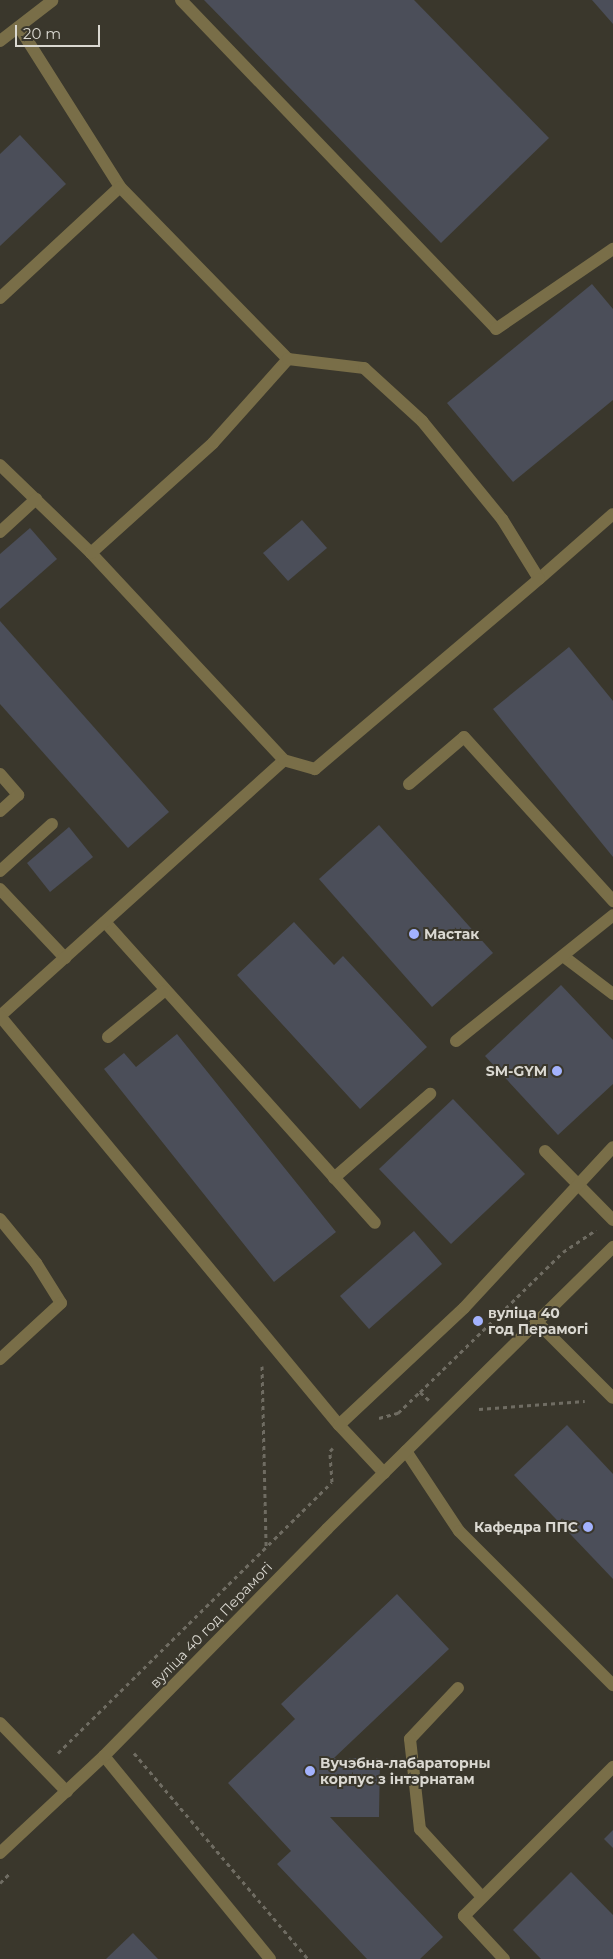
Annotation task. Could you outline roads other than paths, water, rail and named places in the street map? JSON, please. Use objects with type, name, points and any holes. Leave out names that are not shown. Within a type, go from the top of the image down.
[{"type":"street","points":[[0,42],[52,0]]},
{"type":"street","points":[[181,0],[496,329],[613,249]]},
{"type":"street","points":[[19,27],[120,187],[288,359],[364,368],[422,421],[502,519],[539,579]]},
{"type":"street","points":[[0,298],[120,187]]},
{"type":"street","points":[[91,553],[213,444],[288,359]]},
{"type":"street","points":[[0,465],[91,553],[284,760],[315,769],[613,514]]},
{"type":"street","points":[[0,532],[36,499]]},
{"type":"street","points":[[409,784],[464,737],[613,900]]},
{"type":"street","points":[[284,760],[0,1016],[343,1430],[384,1473]]},
{"type":"street","points":[[0,774],[18,795],[0,811]]},
{"type":"street","points":[[0,871],[52,824]]},
{"type":"street","points":[[0,889],[64,958]]},
{"type":"street","points":[[456,1041],[613,915]]},
{"type":"street","points":[[104,922],[164,991],[375,1223]]},
{"type":"street","points":[[563,956],[613,994]]},
{"type":"street","points":[[108,1037],[164,991]]},
{"type":"street","points":[[334,1178],[430,1094]]},
{"type":"street","points":[[343,1430],[464,1308],[575,1185],[613,1148]]},
{"type":"street","points":[[545,1151],[575,1185],[613,1220]]},
{"type":"street","points":[[0,1219],[36,1263],[61,1303],[0,1359]]},
{"type":"street","name":"вуліца 40 год Перамогі","points":[[0,1853],[104,1756],[443,1414],[613,1247]]},
{"type":"street","points":[[537,1322],[613,1398]]},
{"type":"street","points":[[406,1451],[419,1465],[459,1531],[613,1685]]},
{"type":"street","points":[[458,1688],[410,1738],[420,1829],[482,1896]]},
{"type":"street","points":[[0,1723],[45,1766],[67,1792]]},
{"type":"street","points":[[104,1756],[270,1959]]},
{"type":"street","points":[[504,1959],[464,1916],[613,1767]]},
{"type":"place","name":"Мастак","points":[[414,934]]},
{"type":"place","name":"SM-GYM","points":[[557,1071]]},
{"type":"place","name":"вуліца 40 год Перамогі","points":[[478,1321]]},
{"type":"place","name":"Кафедра ППС","points":[[588,1527]]},
{"type":"place","name":"Вучэбна-лабараторны корпус з інтэрнатам","points":[[310,1771]]}]
